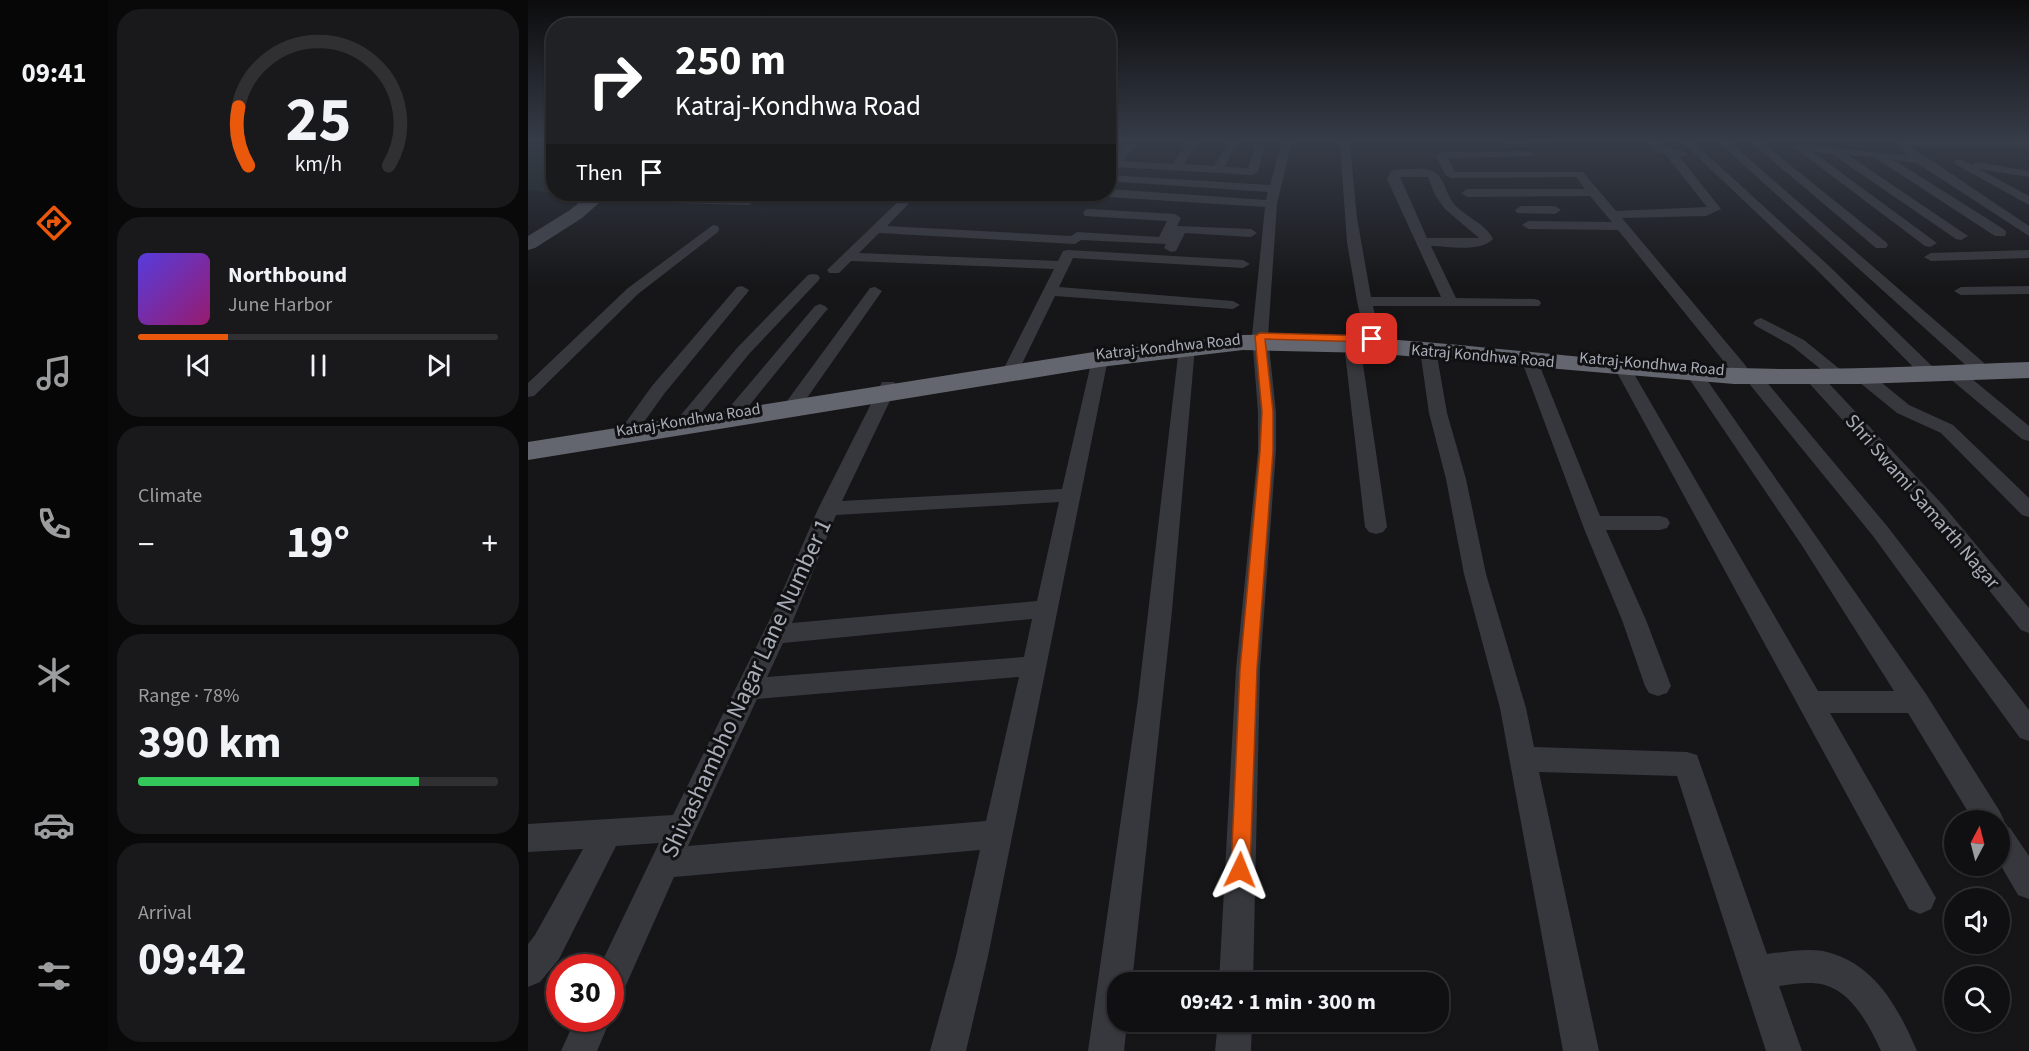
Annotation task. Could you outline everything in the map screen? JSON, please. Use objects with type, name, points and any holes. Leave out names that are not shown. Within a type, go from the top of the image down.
[{"type":"highway","name":"Katraj-Kondhwa Road","points":[[528,443],[734,413],[796,401],[1260,339]]},
{"type":"highway","name":"Katraj-Kondhwa Road","points":[[528,451],[1013,366],[1176,342],[1260,339],[1362,341],[1746,373]]},
{"type":"highway","name":"Katraj Kondhwa Road","points":[[1362,341],[1428,350],[1694,374],[1746,373],[1866,378],[1946,370],[2029,370]]},
{"type":"highway","points":[[1824,375],[2029,364]]},
{"type":"street","points":[[1236,972],[1248,669],[1267,451],[1268,412],[1260,339],[1274,189]]},
{"type":"street","points":[[1346,189],[1347,204],[1364,301],[1362,341],[1376,527]]},
{"type":"street","points":[[1397,189],[1451,303]]},
{"type":"street","points":[[1421,242],[1474,243],[1486,239],[1484,234],[1450,209],[1438,189]]},
{"type":"street","points":[[1592,189],[1880,531],[2029,730]]},
{"type":"street","points":[[1528,225],[1706,212],[1715,209],[1699,189]]},
{"type":"street","points":[[1737,189],[1823,268],[2029,435]]},
{"type":"street","points":[[1776,189],[1867,269],[1946,370]]},
{"type":"street","points":[[1813,189],[1881,245]]},
{"type":"street","points":[[1852,189],[1930,250],[2029,254]]},
{"type":"street","points":[[1891,189],[1961,236]]},
{"type":"street","points":[[1932,189],[2000,233]]},
{"type":"street","points":[[1965,189],[2029,232]]},
{"type":"street","points":[[2008,189],[2029,201]]},
{"type":"street","points":[[1467,193],[1594,192]]},
{"type":"street","points":[[1116,194],[1271,204]]},
{"type":"street","points":[[528,244],[576,214],[592,201]]},
{"type":"street","points":[[834,270],[905,201]]},
{"type":"street","points":[[1013,366],[1095,201]]},
{"type":"street","points":[[1984,201],[2029,201]]},
{"type":"street","points":[[1521,210],[1565,211]]},
{"type":"street","points":[[1587,211],[1614,217]]},
{"type":"street","points":[[876,229],[1163,241],[1175,218],[1089,213]]},
{"type":"street","points":[[1128,239],[1140,216]]},
{"type":"street","points":[[528,392],[633,291],[713,229]]},
{"type":"street","points":[[1166,259],[1179,229],[1251,233]]},
{"type":"street","points":[[848,257],[1166,259],[1243,264]]},
{"type":"street","points":[[1823,268],[1867,269]]},
{"type":"street","points":[[686,420],[743,351],[813,278]]},
{"type":"street","points":[[630,429],[658,390],[742,290]]},
{"type":"street","points":[[1961,291],[2029,290]]},
{"type":"street","points":[[796,401],[875,291]]},
{"type":"street","points":[[1049,291],[1233,305]]},
{"type":"street","points":[[1364,301],[1534,303]]},
{"type":"street","points":[[734,413],[820,309]]},
{"type":"street","name":"Shri Swami Samarth Nagar","points":[[1761,323],[1798,343],[2029,624]]},
{"type":"street","points":[[1106,1051],[1177,467],[1187,347]]},
{"type":"street","points":[[1428,350],[1438,413],[1456,479],[1475,574],[1513,708],[1581,1051]]},
{"type":"street","points":[[948,1051],[1100,359]]},
{"type":"street","points":[[1529,359],[1593,523],[1634,620],[1658,686]]},
{"type":"street","points":[[1622,367],[1920,898]]},
{"type":"street","points":[[1694,374],[1794,515],[1917,702],[1983,810]]},
{"type":"street","points":[[1866,378],[1903,409],[1947,429],[2029,510]]},
{"type":"street","name":"Shivashambho Nagar Lane Number 1","points":[[623,954],[775,634],[828,510],[886,390]]},
{"type":"street","points":[[828,510],[1071,495]]},
{"type":"street","points":[[1593,523],[1660,523]]},
{"type":"street","points":[[775,634],[1045,609]]},
{"type":"street","points":[[748,689],[1033,666]]},
{"type":"street","points":[[1809,702],[1917,702]]},
{"type":"street","points":[[1524,759],[1687,764],[1784,1051]]},
{"type":"street","points":[[528,838],[682,828]]},
{"type":"street","points":[[528,970],[547,947],[607,833]]},
{"type":"street","points":[[665,863],[997,834]]},
{"type":"street","points":[[2010,854],[2029,884]]},
{"type":"street","points":[[1757,971],[1822,967],[1844,976],[1869,997],[1899,1051]]},
{"type":"street","points":[[579,1051],[588,1032]]},
{"type":"street","points":[[1233,1051],[1234,1032]]},
{"type":"shaded area","points":[[546,189],[546,192],[528,190]]},
{"type":"route","points":[[1240,870],[1248,669],[1267,451],[1268,412],[1260,336],[1372,339]]}]
